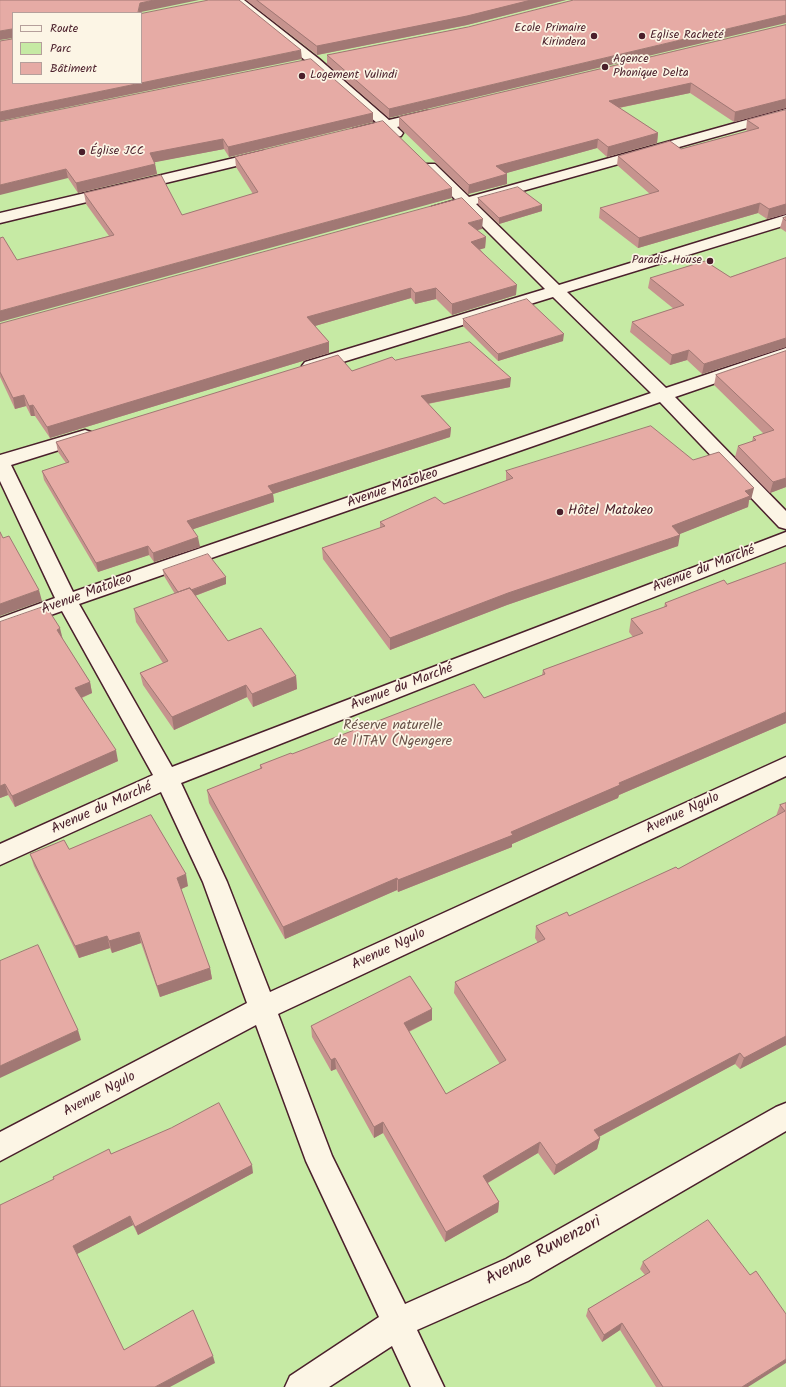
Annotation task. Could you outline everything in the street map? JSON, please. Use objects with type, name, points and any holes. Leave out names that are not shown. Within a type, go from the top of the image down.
[{"type":"street","points":[[238,0],[315,62],[387,125],[664,396],[786,523]]},
{"type":"street","points":[[300,65],[330,58]]},
{"type":"street","points":[[349,134],[441,112]]},
{"type":"street","points":[[420,214],[786,113]]},
{"type":"street","points":[[0,218],[279,151]]},
{"type":"street","points":[[297,370],[786,220]]},
{"type":"street","name":"Avenue Matokeo","points":[[0,626],[67,601],[786,353]]},
{"type":"street","points":[[99,431],[0,462],[67,601],[167,779],[215,882],[261,1009],[320,1161],[428,1387]]},
{"type":"street","name":"Avenue du Marché","points":[[0,854],[167,779],[786,538]]},
{"type":"street","name":"Avenue Ngulo","points":[[0,1147],[261,1009],[786,766]]},
{"type":"street","name":"Avenue Ruwenzori","points":[[301,1387],[398,1323],[517,1270],[786,1116]]},
{"type":"green space","name":"Réserve naturelle de l'ITAV (Ngengere","points":[[0,0],[786,0],[786,1387],[0,1387]]},
{"type":"building","points":[[0,0],[154,0],[140,3],[138,12],[12,12],[12,29],[0,31]]},
{"type":"building","points":[[209,0],[239,0],[301,50],[142,83],[142,14]]},
{"type":"building","points":[[257,0],[531,0],[467,16],[317,46]]},
{"type":"building","points":[[574,0],[786,0],[786,15],[389,109],[327,55],[468,27]]},
{"type":"building","points":[[786,25],[786,99],[735,112],[691,83],[609,101],[658,133],[608,147],[598,139],[496,166],[507,174],[469,185],[399,117]]},
{"type":"building","points":[[12,39],[12,84],[136,84],[0,112],[0,41]]},
{"type":"building","points":[[311,59],[373,113],[228,147],[223,139],[150,153],[155,164],[76,183],[66,169],[0,185],[0,122]]},
{"type":"building","points":[[786,110],[786,204],[769,209],[760,203],[639,238],[600,208],[659,191],[618,156],[670,141],[681,149],[759,128],[747,120]]},
{"type":"building","points":[[383,121],[452,188],[0,311],[0,238],[3,237],[17,260],[114,235],[84,193],[161,175],[182,215],[258,192],[235,157]]},
{"type":"building","points":[[518,187],[542,205],[499,218],[478,198]]},
{"type":"building","points":[[462,198],[483,219],[468,223],[486,237],[471,242],[517,285],[452,304],[436,288],[415,293],[411,288],[307,317],[329,342],[47,427],[33,405],[29,406],[24,395],[13,398],[0,372],[0,324]]},
{"type":"building","points":[[786,258],[786,338],[704,364],[689,350],[672,355],[632,322],[684,305],[650,278],[705,261],[730,277]]},
{"type":"building","points":[[527,299],[564,334],[498,354],[463,319]]},
{"type":"building","points":[[470,342],[511,378],[421,396],[451,428],[268,486],[273,493],[187,521],[198,537],[153,553],[148,546],[96,563],[42,471],[69,462],[56,442],[338,355],[352,371],[392,357],[395,360]]},
{"type":"building","points":[[786,351],[786,478],[773,482],[738,446],[756,440],[753,437],[774,430],[716,375]]},
{"type":"building","points":[[651,426],[693,460],[719,452],[754,488],[745,491],[750,496],[672,526],[680,535],[508,593],[390,638],[322,548],[385,526],[380,522],[435,497],[444,504],[513,478],[506,471]]},
{"type":"building","points":[[0,532],[3,538],[9,536],[39,590],[0,604]]},
{"type":"building","points":[[208,554],[226,577],[191,590],[190,588],[178,592],[163,570]]},
{"type":"building","points":[[786,563],[786,712],[619,783],[620,785],[511,832],[513,835],[398,880],[397,878],[283,927],[207,790],[262,768],[260,765],[474,684],[484,698],[545,674],[543,670],[643,633],[631,619],[667,606],[665,603],[724,580],[727,584]]},
{"type":"building","points":[[190,588],[228,641],[261,628],[296,676],[252,694],[246,685],[172,717],[140,673],[168,661],[134,609]]},
{"type":"building","points":[[46,606],[60,628],[57,630],[90,682],[75,688],[116,750],[12,796],[5,784],[0,786],[0,622]]},
{"type":"building","points":[[786,803],[786,1036],[744,1058],[740,1053],[594,1130],[600,1138],[556,1165],[540,1142],[483,1176],[499,1202],[446,1232],[383,1122],[374,1127],[335,1058],[331,1060],[311,1026],[410,976],[432,1009],[404,1023],[446,1094],[506,1060],[455,982],[545,939],[536,926],[567,912],[569,916],[676,867],[678,869],[785,811],[780,805]]},
{"type":"building","points":[[151,815],[186,874],[177,878],[210,968],[157,986],[139,932],[109,941],[107,936],[75,946],[30,854],[64,840],[69,849]]},
{"type":"building","points":[[38,945],[78,1030],[0,1066],[0,961]]},
{"type":"building","points":[[219,1103],[252,1165],[135,1227],[130,1216],[73,1246],[124,1350],[193,1310],[213,1356],[155,1387],[0,1387],[0,1205],[54,1179],[53,1177],[109,1149],[111,1154],[171,1128]]},
{"type":"building","points":[[708,1220],[750,1275],[756,1271],[786,1314],[786,1359],[742,1387],[663,1387],[622,1323],[604,1335],[588,1309],[650,1272],[643,1262]]},
{"type":"place","name":"Ecole Primaire Kirindera","points":[[594,36]]},
{"type":"place","name":"Eglise Racheté","points":[[642,36]]},
{"type":"place","name":"Agence Phonique Delta","points":[[605,67]]},
{"type":"place","name":"Logement Vulindi","points":[[302,76]]},
{"type":"place","name":"Église JCC","points":[[82,152]]},
{"type":"place","name":"Paradis House","points":[[710,261]]},
{"type":"place","name":"Hôtel Matokeo","points":[[560,512]]}]
